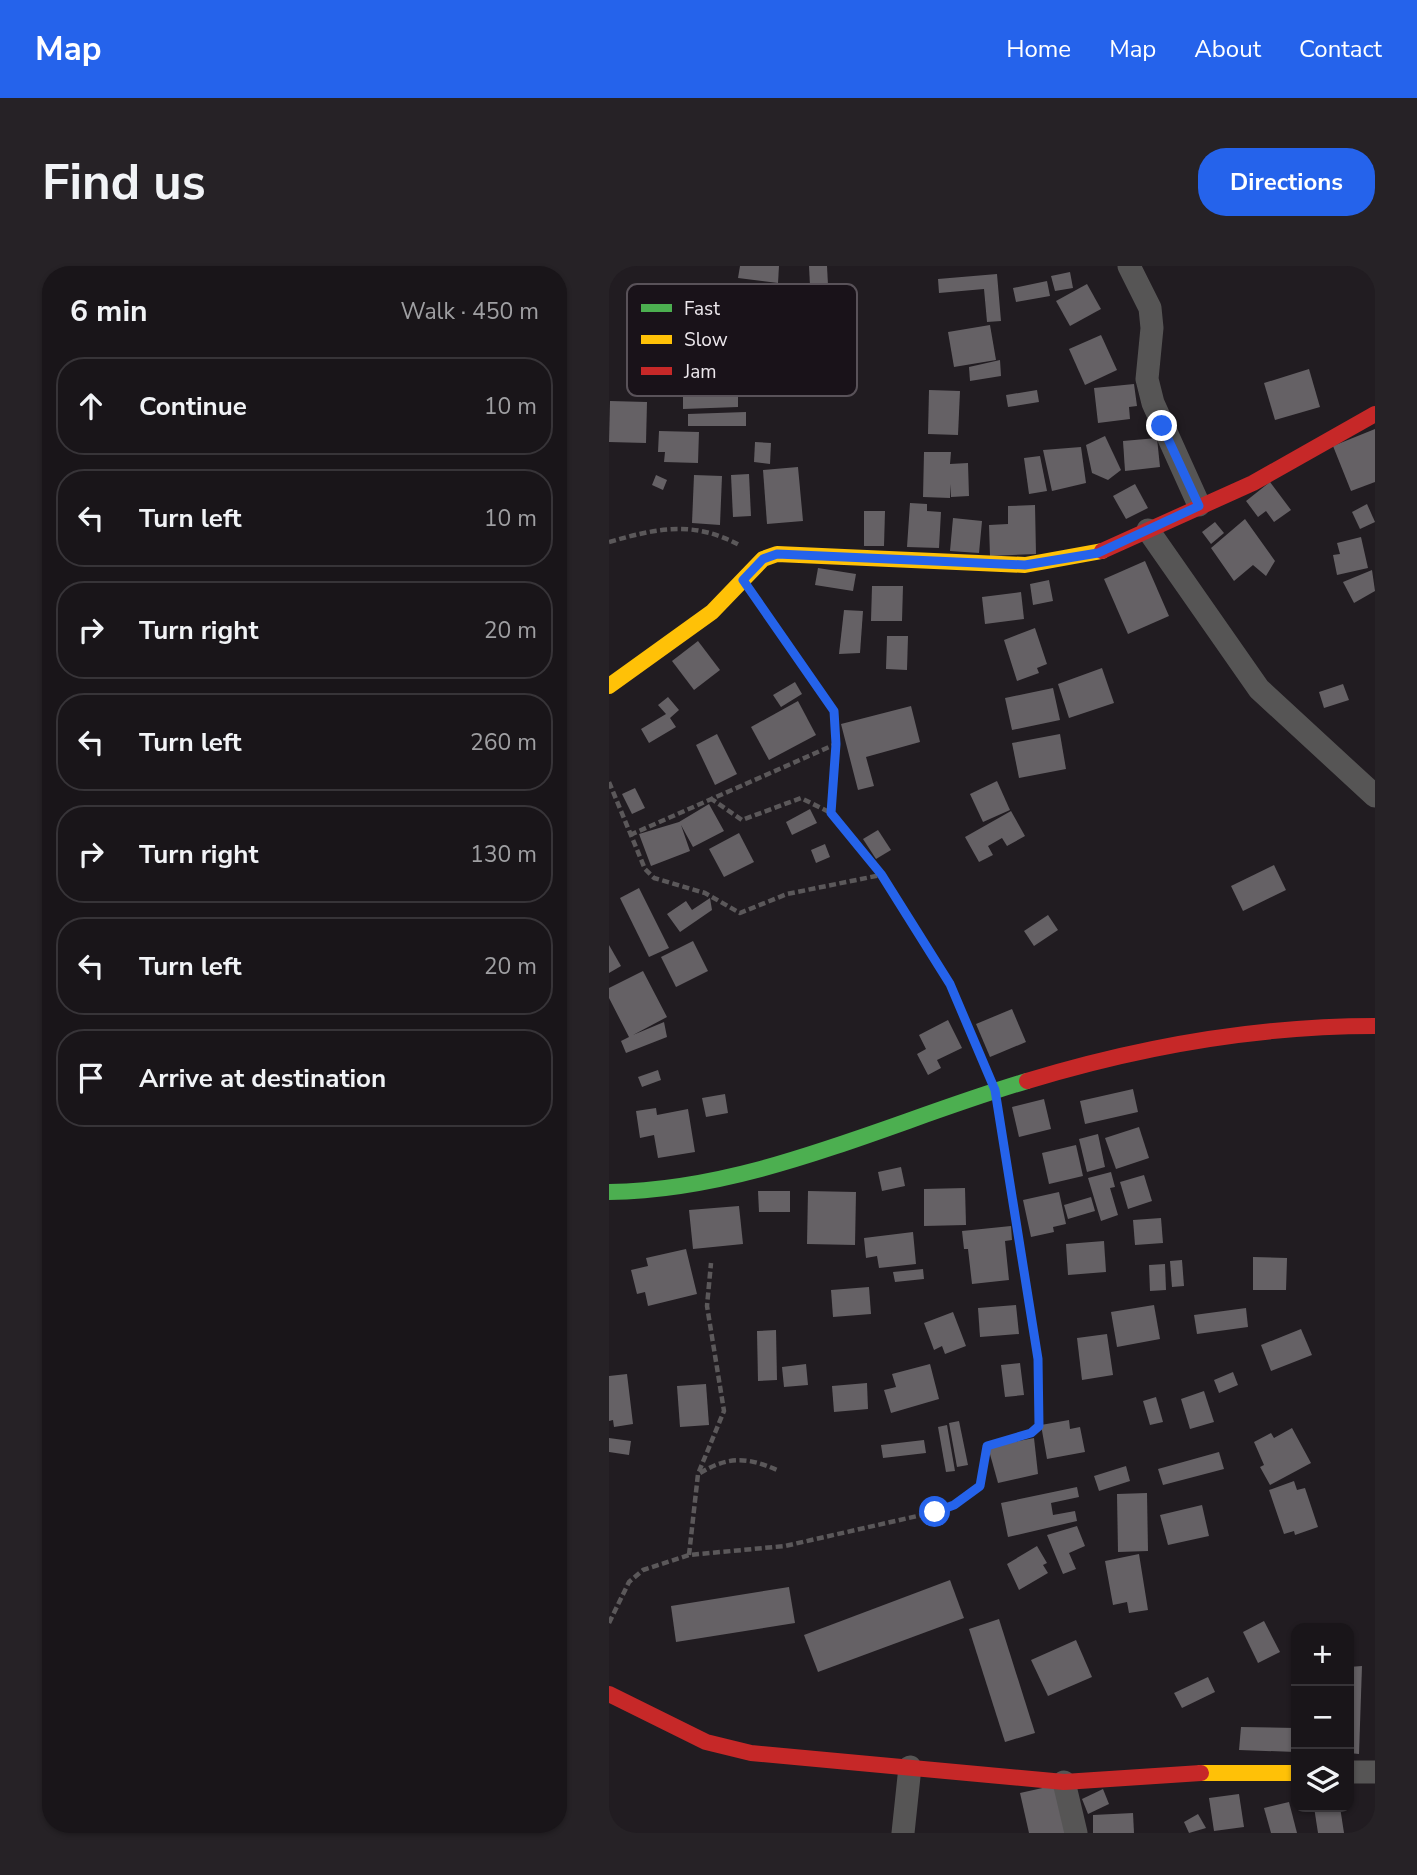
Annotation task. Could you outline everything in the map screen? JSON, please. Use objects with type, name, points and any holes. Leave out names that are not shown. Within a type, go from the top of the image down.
[{"type":"street","points":[[1129,266],[1150,308],[1152,328],[1147,379],[1153,403],[1199,506]]},
{"type":"street","points":[[609,686],[712,612],[763,559],[777,554],[839,554],[903,561],[1025,565],[1098,553],[1253,482],[1375,414]]},
{"type":"street","points":[[1148,530],[1259,689],[1375,796]]},
{"type":"street","points":[[609,1192],[672,1189],[759,1170],[995,1090],[1083,1062],[1151,1045],[1217,1034],[1375,1026]]},
{"type":"street","points":[[609,1694],[706,1742],[741,1750],[1064,1782],[1180,1773],[1291,1773]]},
{"type":"street","points":[[903,1833],[910,1767]]},
{"type":"street","points":[[1354,1772],[1375,1772]]},
{"type":"street","points":[[1064,1782],[1076,1833]]},
{"type":"path","points":[[609,542],[659,530],[695,528],[719,534],[763,559]]},
{"type":"path","points":[[743,580],[834,711],[836,744],[831,813]]},
{"type":"path","points":[[629,835],[836,744]]},
{"type":"path","points":[[609,782],[645,869],[654,878],[705,893],[740,914],[787,894],[881,874]]},
{"type":"path","points":[[609,1623],[635,1575],[689,1555],[785,1546],[935,1512],[954,1505],[980,1486],[987,1446],[1037,1430],[1039,1426],[1038,1359],[995,1090],[950,984],[881,874],[831,813],[801,798],[742,820],[710,798]]},
{"type":"path","points":[[689,1555],[698,1474],[724,1411],[707,1306],[711,1263]]},
{"type":"path","points":[[698,1474],[721,1461],[732,1459],[751,1459],[777,1470]]},
{"type":"path","points":[[609,1823],[617,1833]]},
{"type":"building","points":[[740,266],[779,266],[778,283],[738,278]]},
{"type":"building","points":[[809,266],[827,266],[828,284],[810,284]]},
{"type":"building","points":[[1070,272],[1073,288],[1055,291],[1051,276]]},
{"type":"building","points":[[997,274],[1001,321],[987,322],[984,289],[939,293],[938,279]]},
{"type":"building","points":[[1047,281],[1050,296],[1016,302],[1013,288]]},
{"type":"building","points":[[1087,284],[1101,309],[1070,326],[1056,301]]},
{"type":"building","points":[[990,325],[996,360],[954,367],[948,332]]},
{"type":"building","points":[[1101,335],[1117,370],[1085,385],[1069,349]]},
{"type":"building","points":[[1000,360],[1001,376],[970,381],[969,367]]},
{"type":"building","points":[[1309,369],[1320,407],[1275,420],[1264,383]]},
{"type":"building","points":[[1134,384],[1137,406],[1129,407],[1130,419],[1098,423],[1094,388]]},
{"type":"building","points":[[929,390],[960,391],[958,435],[928,434]]},
{"type":"building","points":[[1037,390],[1039,402],[1008,407],[1006,395]]},
{"type":"building","points":[[683,396],[738,396],[738,407],[683,409]]},
{"type":"building","points":[[610,401],[647,402],[646,443],[609,442]]},
{"type":"building","points":[[746,412],[746,426],[688,426],[688,414]]},
{"type":"building","points":[[1375,429],[1375,482],[1351,491],[1333,446]]},
{"type":"building","points":[[659,431],[699,432],[698,463],[664,462],[665,452],[658,452]]},
{"type":"building","points":[[1105,436],[1121,470],[1108,480],[1092,473],[1086,445]]},
{"type":"building","points":[[1157,438],[1160,467],[1125,471],[1123,441]]},
{"type":"building","points":[[755,442],[771,443],[770,464],[754,462]]},
{"type":"building","points":[[1081,447],[1086,483],[1052,491],[1043,450]]},
{"type":"building","points":[[924,452],[951,452],[950,464],[968,463],[969,496],[951,497],[950,484],[950,498],[923,497]]},
{"type":"building","points":[[1040,456],[1047,491],[1029,494],[1024,458]]},
{"type":"building","points":[[798,467],[803,521],[767,524],[763,470]]},
{"type":"building","points":[[749,474],[751,516],[733,517],[731,475]]},
{"type":"building","points":[[656,475],[667,480],[663,490],[652,485]]},
{"type":"building","points":[[694,475],[722,476],[720,525],[692,523]]},
{"type":"building","points":[[1270,482],[1291,510],[1274,522],[1266,511],[1258,517],[1246,501]]},
{"type":"building","points":[[1135,484],[1148,508],[1126,519],[1113,496]]},
{"type":"building","points":[[910,503],[927,504],[927,511],[941,512],[939,548],[907,547]]},
{"type":"building","points":[[1367,504],[1375,522],[1360,529],[1352,512]]},
{"type":"building","points":[[1035,505],[1036,554],[990,556],[989,525],[1008,524],[1008,506]]},
{"type":"building","points":[[864,511],[885,511],[884,546],[864,546]]},
{"type":"building","points":[[953,518],[982,521],[979,553],[950,551]]},
{"type":"building","points":[[1245,519],[1275,561],[1266,576],[1253,565],[1234,581],[1211,548]]},
{"type":"building","points":[[1215,522],[1224,533],[1211,544],[1202,532]]},
{"type":"building","points":[[1361,537],[1368,568],[1337,575],[1333,555],[1340,554],[1337,543]]},
{"type":"building","points":[[1145,561],[1169,616],[1128,634],[1104,579]]},
{"type":"building","points":[[818,568],[856,574],[853,591],[815,585]]},
{"type":"building","points":[[1372,570],[1375,591],[1354,603],[1343,582]]},
{"type":"building","points":[[1049,580],[1053,601],[1033,605],[1030,584]]},
{"type":"building","points":[[872,586],[903,586],[902,621],[871,621]]},
{"type":"building","points":[[1021,592],[1024,619],[985,624],[982,597]]},
{"type":"building","points":[[844,610],[863,611],[860,653],[839,654]]},
{"type":"building","points":[[1035,628],[1047,664],[1037,668],[1039,673],[1017,681],[1004,640]]},
{"type":"building","points":[[887,636],[908,636],[907,670],[886,669]]},
{"type":"building","points":[[698,641],[720,670],[694,690],[672,661]]},
{"type":"building","points":[[1102,668],[1114,703],[1069,718],[1058,684]]},
{"type":"building","points":[[795,682],[802,694],[781,707],[773,695]]},
{"type":"building","points":[[1343,684],[1349,700],[1324,708],[1319,692]]},
{"type":"building","points":[[1053,688],[1060,720],[1012,730],[1005,698]]},
{"type":"building","points":[[668,697],[679,710],[670,718],[676,727],[649,743],[641,729],[666,714],[658,705]]},
{"type":"building","points":[[798,701],[816,735],[769,760],[751,727]]},
{"type":"building","points":[[911,706],[920,742],[866,757],[874,786],[858,790],[841,724]]},
{"type":"building","points":[[717,734],[737,774],[715,785],[696,745]]},
{"type":"building","points":[[1060,734],[1066,769],[1019,778],[1012,743]]},
{"type":"building","points":[[997,781],[1010,810],[983,822],[970,794]]},
{"type":"building","points":[[635,788],[645,808],[632,814],[622,794]]},
{"type":"building","points":[[709,804],[724,831],[693,847],[681,825],[690,851],[651,866],[639,834],[679,822]]},
{"type":"building","points":[[810,809],[817,823],[792,835],[786,822]]},
{"type":"building","points":[[1011,811],[1025,836],[1007,846],[1002,838],[988,846],[993,855],[979,862],[965,837]]},
{"type":"building","points":[[878,830],[891,850],[876,859],[863,839]]},
{"type":"building","points":[[739,833],[754,862],[724,877],[709,849]]},
{"type":"building","points":[[825,844],[830,857],[816,863],[811,850]]},
{"type":"building","points":[[1274,865],[1286,890],[1243,911],[1231,886]]},
{"type":"building","points":[[639,888],[669,948],[649,957],[620,898]]},
{"type":"building","points":[[710,898],[712,910],[680,932],[667,914],[686,901],[692,910]]},
{"type":"building","points":[[1048,915],[1058,930],[1034,946],[1024,931]]},
{"type":"building","points":[[693,941],[708,971],[676,987],[661,957]]},
{"type":"building","points":[[609,945],[621,966],[609,973]]},
{"type":"building","points":[[643,971],[667,1017],[633,1035],[664,1022],[667,1037],[626,1053],[621,1041],[629,1037],[609,998],[609,988]]},
{"type":"building","points":[[1012,1009],[1026,1042],[990,1057],[976,1024]]},
{"type":"building","points":[[948,1020],[962,1048],[937,1060],[941,1068],[928,1075],[917,1054],[926,1049],[919,1035]]},
{"type":"building","points":[[658,1070],[661,1080],[642,1087],[638,1077]]},
{"type":"building","points":[[1133,1089],[1138,1112],[1085,1124],[1080,1101]]},
{"type":"building","points":[[725,1094],[728,1113],[706,1117],[702,1098]]},
{"type":"building","points":[[1044,1099],[1051,1129],[1019,1137],[1012,1107]]},
{"type":"building","points":[[656,1108],[657,1115],[688,1109],[695,1152],[658,1158],[654,1135],[640,1138],[636,1111]]},
{"type":"building","points":[[1139,1127],[1149,1158],[1116,1169],[1105,1138]]},
{"type":"building","points":[[1098,1134],[1105,1167],[1087,1172],[1079,1139]]},
{"type":"building","points":[[1076,1145],[1083,1176],[1049,1184],[1042,1153]]},
{"type":"building","points":[[901,1167],[905,1186],[882,1191],[878,1172]]},
{"type":"building","points":[[1111,1172],[1115,1187],[1110,1188],[1118,1215],[1101,1221],[1088,1178]]},
{"type":"building","points":[[1144,1175],[1152,1201],[1128,1209],[1120,1182]]},
{"type":"building","points":[[965,1188],[966,1225],[924,1226],[924,1189]]},
{"type":"building","points":[[758,1191],[790,1191],[790,1212],[759,1212]]},
{"type":"building","points":[[808,1191],[856,1192],[855,1245],[807,1244]]},
{"type":"building","points":[[1059,1192],[1066,1224],[1053,1227],[1054,1232],[1031,1237],[1023,1200]]},
{"type":"building","points":[[1091,1197],[1095,1211],[1068,1219],[1064,1205]]},
{"type":"building","points":[[739,1206],[743,1244],[693,1249],[689,1210]]},
{"type":"building","points":[[1161,1218],[1163,1243],[1135,1245],[1133,1220]]},
{"type":"building","points":[[1011,1226],[1012,1240],[1005,1241],[1009,1280],[972,1284],[968,1249],[964,1249],[962,1231]]},
{"type":"building","points":[[913,1232],[916,1264],[879,1268],[877,1256],[866,1258],[864,1238]]},
{"type":"building","points":[[1104,1241],[1106,1272],[1068,1275],[1066,1244]]},
{"type":"building","points":[[686,1249],[697,1294],[648,1306],[645,1292],[637,1294],[631,1270],[648,1266],[646,1258]]},
{"type":"building","points":[[1253,1257],[1287,1258],[1286,1290],[1253,1290]]},
{"type":"building","points":[[1182,1260],[1184,1286],[1172,1287],[1170,1261]]},
{"type":"building","points":[[1165,1264],[1166,1290],[1150,1291],[1149,1265]]},
{"type":"building","points":[[923,1269],[924,1279],[895,1282],[893,1272]]},
{"type":"building","points":[[869,1287],[871,1314],[833,1317],[831,1290]]},
{"type":"building","points":[[1016,1305],[1019,1334],[980,1337],[978,1308]]},
{"type":"building","points":[[1154,1305],[1160,1339],[1117,1347],[1111,1312]]},
{"type":"building","points":[[1246,1308],[1248,1327],[1197,1334],[1194,1315]]},
{"type":"building","points":[[953,1312],[966,1346],[945,1354],[942,1346],[934,1350],[924,1323]]},
{"type":"building","points":[[1301,1329],[1312,1355],[1271,1371],[1261,1345]]},
{"type":"building","points":[[776,1330],[777,1380],[758,1381],[757,1331]]},
{"type":"building","points":[[1107,1334],[1113,1375],[1082,1380],[1077,1338]]},
{"type":"building","points":[[1020,1363],[1024,1395],[1005,1397],[1001,1365]]},
{"type":"building","points":[[806,1364],[808,1385],[784,1387],[782,1367]]},
{"type":"building","points":[[930,1364],[939,1399],[891,1413],[884,1390],[896,1387],[892,1374]]},
{"type":"building","points":[[1233,1372],[1238,1385],[1219,1393],[1214,1380]]},
{"type":"building","points":[[627,1374],[633,1424],[614,1427],[613,1420],[609,1421],[609,1376]]},
{"type":"building","points":[[867,1383],[868,1409],[834,1412],[832,1386]]},
{"type":"building","points":[[706,1384],[709,1425],[680,1427],[677,1386]]},
{"type":"building","points":[[1204,1391],[1214,1422],[1190,1429],[1181,1399]]},
{"type":"building","points":[[1156,1397],[1163,1422],[1150,1425],[1143,1401]]},
{"type":"building","points":[[1069,1420],[1070,1429],[1080,1427],[1085,1452],[1047,1459],[1041,1425]]},
{"type":"building","points":[[959,1421],[968,1465],[957,1467],[949,1423]]},
{"type":"building","points":[[947,1425],[955,1471],[946,1472],[938,1427]]},
{"type":"building","points":[[1292,1428],[1311,1463],[1270,1485],[1260,1467],[1264,1465],[1254,1442],[1271,1433],[1274,1438]]},
{"type":"building","points":[[609,1438],[631,1441],[629,1455],[609,1452]]},
{"type":"building","points":[[1034,1438],[1038,1474],[998,1483],[988,1447]]},
{"type":"building","points":[[924,1440],[926,1453],[883,1458],[881,1445]]},
{"type":"building","points":[[1219,1452],[1224,1469],[1163,1485],[1158,1469]]},
{"type":"building","points":[[1126,1466],[1130,1481],[1099,1491],[1094,1476]]},
{"type":"building","points":[[1294,1481],[1297,1490],[1305,1488],[1318,1527],[1295,1535],[1294,1531],[1284,1534],[1269,1490]]},
{"type":"building","points":[[1077,1487],[1079,1497],[1051,1503],[1053,1515],[1075,1511],[1077,1521],[1008,1537],[1001,1503]]},
{"type":"building","points":[[1147,1493],[1148,1551],[1118,1552],[1117,1494]]},
{"type":"building","points":[[1202,1505],[1209,1536],[1168,1545],[1160,1515]]},
{"type":"building","points":[[1077,1526],[1085,1546],[1069,1553],[1076,1569],[1063,1574],[1047,1535]]},
{"type":"building","points":[[1037,1546],[1047,1563],[1043,1565],[1048,1573],[1019,1590],[1007,1564]]},
{"type":"building","points":[[1139,1554],[1148,1610],[1129,1613],[1127,1602],[1113,1605],[1105,1561]]},
{"type":"building","points":[[950,1580],[964,1618],[818,1672],[804,1635]]},
{"type":"building","points":[[789,1587],[795,1623],[676,1642],[671,1606]]},
{"type":"building","points":[[999,1619],[1035,1733],[1005,1742],[969,1629]]},
{"type":"building","points":[[1264,1621],[1280,1652],[1258,1663],[1243,1632]]},
{"type":"building","points":[[1076,1640],[1092,1677],[1048,1696],[1031,1660]]},
{"type":"building","points":[[1362,1666],[1359,1754],[1354,1754],[1354,1667]]},
{"type":"building","points":[[1208,1677],[1215,1692],[1182,1708],[1174,1693]]},
{"type":"building","points":[[1241,1727],[1291,1728],[1291,1752],[1239,1750]]},
{"type":"building","points":[[1056,1785],[1068,1833],[1029,1833],[1020,1793]]},
{"type":"building","points":[[1103,1789],[1109,1804],[1088,1814],[1082,1799]]},
{"type":"building","points":[[1239,1794],[1244,1827],[1214,1831],[1209,1798]]},
{"type":"building","points":[[1289,1802],[1297,1833],[1271,1833],[1264,1808]]},
{"type":"building","points":[[1315,1812],[1341,1812],[1344,1833],[1318,1833]]},
{"type":"building","points":[[1133,1813],[1134,1833],[1093,1833],[1093,1815]]},
{"type":"building","points":[[1198,1814],[1206,1828],[1189,1833],[1184,1822]]},
{"type":"traffic: fast","points":[[609,1192],[716,1180],[769,1167],[1027,1081]]},
{"type":"traffic: slow","points":[[609,686],[712,612],[763,559],[777,554],[1025,565],[1102,551]]},
{"type":"traffic: slow","points":[[1201,1773],[1291,1773]]},
{"type":"traffic: jam","points":[[1102,551],[1253,483],[1375,414]]},
{"type":"traffic: jam","points":[[1027,1081],[1113,1058],[1199,1040],[1286,1030],[1375,1026]]},
{"type":"traffic: jam","points":[[609,1694],[706,1742],[751,1753],[1064,1782],[1201,1773]]},
{"type":"route","points":[[935,1512],[954,1505],[980,1486],[987,1446],[1031,1433],[1039,1426],[1038,1359],[995,1090],[974,1034],[950,984],[881,874],[831,813],[836,744],[834,711],[743,580],[763,559],[777,554],[839,554],[903,561],[1025,565],[1098,553],[1199,506],[1162,426]]}]
